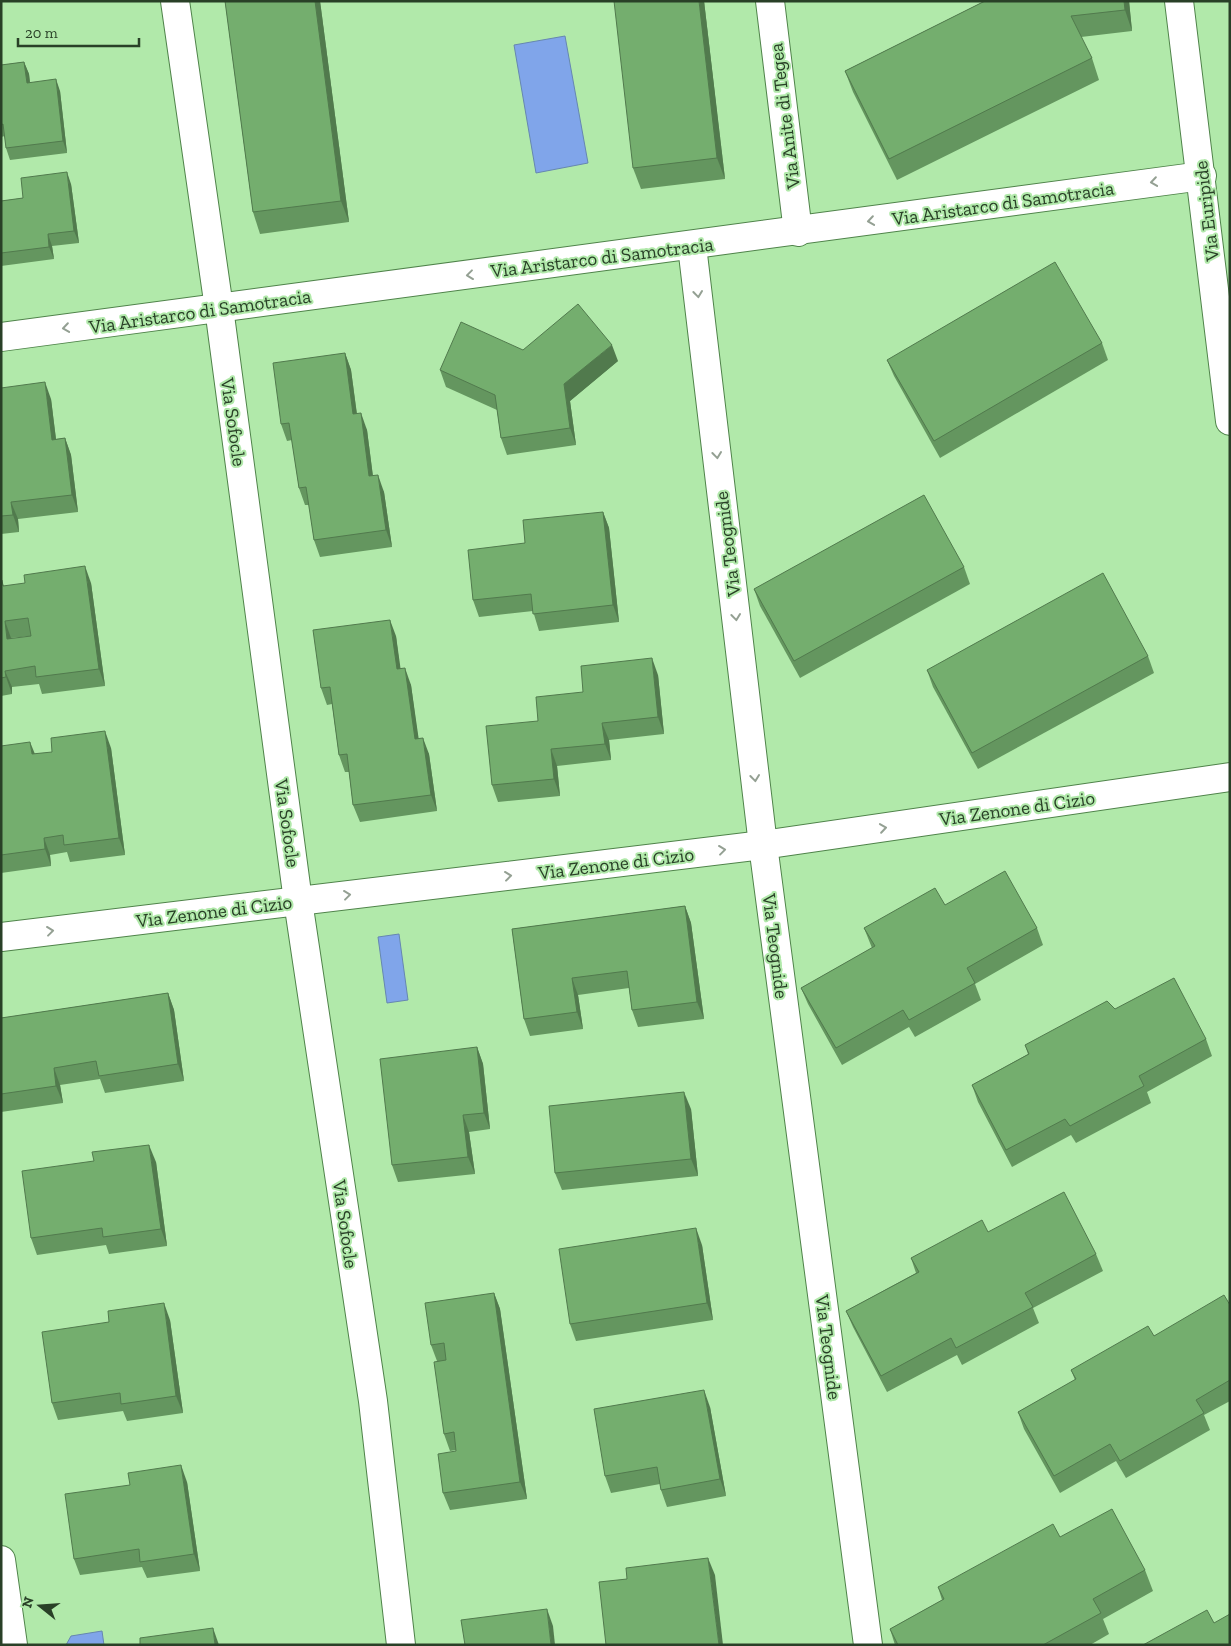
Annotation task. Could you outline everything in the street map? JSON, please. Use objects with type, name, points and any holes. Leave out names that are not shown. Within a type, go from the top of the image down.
[{"type":"street","name":"Via Sofocle","points":[[175,1],[219,308],[298,901],[373,1401],[401,1645]]},
{"type":"street","name":"Via Anite di Tegea","points":[[770,1],[798,232]]},
{"type":"street","name":"Via Euripide","points":[[1179,1],[1202,176],[1230,421]]},
{"type":"street","name":"Via Aristarco di Samotracia","points":[[1,337],[798,232],[1202,176]]},
{"type":"street","name":"Via Teognide","points":[[692,246],[763,845],[868,1645]]},
{"type":"street","name":"Via Zenone di Cizio","points":[[1,938],[763,845],[1230,777]]},
{"type":"street","points":[[1,1560],[13,1645]]},
{"type":"water","points":[[565,36],[588,163],[536,173],[514,45]]},
{"type":"water","points":[[399,934],[408,1000],[387,1003],[378,937]]},
{"type":"water","points":[[102,1631],[104,1645],[66,1645],[71,1636]]},
{"type":"building","points":[[225,1],[315,1],[341,201],[253,212]]},
{"type":"building","points":[[614,1],[699,1],[717,158],[633,168]]},
{"type":"building","points":[[985,1],[1124,1],[1125,10],[1071,16],[1092,58],[889,159],[845,71]]},
{"type":"building","points":[[24,62],[27,83],[56,79],[63,141],[6,148],[3,124],[1,125],[1,65]]},
{"type":"building","points":[[67,172],[74,231],[48,234],[49,247],[1,253],[1,201],[23,198],[21,178]]},
{"type":"building","points":[[1055,262],[1102,343],[934,441],[887,360]]},
{"type":"building","points":[[578,304],[612,345],[564,384],[570,428],[501,438],[495,395],[440,370],[461,322],[523,350]]},
{"type":"building","points":[[345,353],[353,414],[361,413],[369,476],[378,475],[386,530],[314,540],[306,487],[299,488],[289,423],[281,424],[273,363]]},
{"type":"building","points":[[45,382],[52,440],[65,438],[72,495],[11,502],[13,515],[1,516],[1,388]]},
{"type":"building","points":[[924,495],[964,567],[794,661],[754,589]]},
{"type":"building","points":[[603,512],[613,605],[533,614],[531,594],[473,600],[468,550],[525,543],[523,520]]},
{"type":"building","points":[[85,566],[99,669],[36,677],[35,666],[5,671],[6,677],[1,678],[1,580],[3,586],[25,583],[24,575]],"holes":[[[28,618],[31,636],[7,639],[5,621]]]},
{"type":"building","points":[[1103,573],[1148,656],[972,753],[927,670]]},
{"type":"building","points":[[390,620],[397,669],[405,668],[415,739],[423,738],[431,795],[353,805],[347,754],[339,755],[330,687],[321,688],[313,630]]},
{"type":"building","points":[[652,658],[658,717],[602,723],[605,744],[551,749],[554,779],[492,785],[486,726],[538,721],[536,697],[583,692],[581,666]]},
{"type":"building","points":[[105,731],[119,838],[64,845],[63,835],[44,838],[45,849],[1,855],[1,746],[30,742],[32,754],[52,752],[51,738]]},
{"type":"building","points":[[1005,871],[1037,928],[967,968],[975,983],[909,1020],[903,1010],[836,1048],[801,988],[875,946],[864,928],[935,888],[945,905]]},
{"type":"building","points":[[685,906],[697,1002],[632,1010],[627,971],[572,978],[577,1012],[524,1019],[512,929]]},
{"type":"building","points":[[1174,978],[1206,1039],[1139,1076],[1144,1086],[1070,1126],[1065,1119],[1006,1150],[972,1085],[1029,1054],[1025,1045],[1107,1001],[1115,1009]]},
{"type":"building","points":[[168,993],[178,1064],[99,1076],[96,1061],[54,1068],[56,1086],[1,1094],[1,1018]]},
{"type":"building","points":[[477,1047],[484,1113],[463,1115],[468,1157],[392,1165],[380,1059]]},
{"type":"building","points":[[684,1092],[691,1159],[555,1173],[549,1106]]},
{"type":"building","points":[[149,1145],[161,1229],[103,1237],[102,1228],[31,1238],[22,1171],[94,1161],[92,1152]]},
{"type":"building","points":[[1064,1192],[1096,1254],[1025,1293],[1033,1307],[956,1348],[951,1338],[881,1376],[846,1311],[919,1272],[911,1258],[982,1220],[988,1232]]},
{"type":"building","points":[[696,1228],[707,1303],[570,1324],[559,1249]]},
{"type":"building","points":[[494,1293],[520,1482],[443,1493],[438,1454],[456,1451],[454,1432],[444,1434],[434,1362],[446,1360],[444,1343],[431,1345],[425,1303]]},
{"type":"building","points":[[1224,1295],[1230,1305],[1230,1380],[1196,1400],[1204,1413],[1120,1461],[1110,1444],[1054,1476],[1018,1412],[1076,1379],[1071,1370],[1148,1326],[1154,1336]]},
{"type":"building","points":[[164,1303],[176,1396],[121,1404],[120,1393],[52,1403],[42,1332],[109,1322],[108,1311]]},
{"type":"building","points":[[704,1390],[720,1479],[661,1490],[657,1467],[605,1476],[594,1409]]},
{"type":"building","points":[[181,1465],[194,1554],[140,1562],[139,1549],[74,1559],[65,1494],[130,1485],[128,1473]]},
{"type":"building","points":[[1112,1509],[1145,1570],[1093,1599],[1101,1613],[1043,1645],[898,1645],[890,1629],[944,1599],[938,1587],[1053,1524],[1060,1537]]},
{"type":"building","points":[[708,1558],[719,1645],[606,1645],[599,1582],[627,1579],[626,1568]]},
{"type":"building","points":[[547,1609],[551,1645],[465,1645],[461,1620]]},
{"type":"building","points":[[1207,1610],[1214,1623],[1230,1614],[1230,1645],[1143,1645]]},
{"type":"building","points":[[213,1628],[215,1645],[140,1645],[140,1638]]}]
